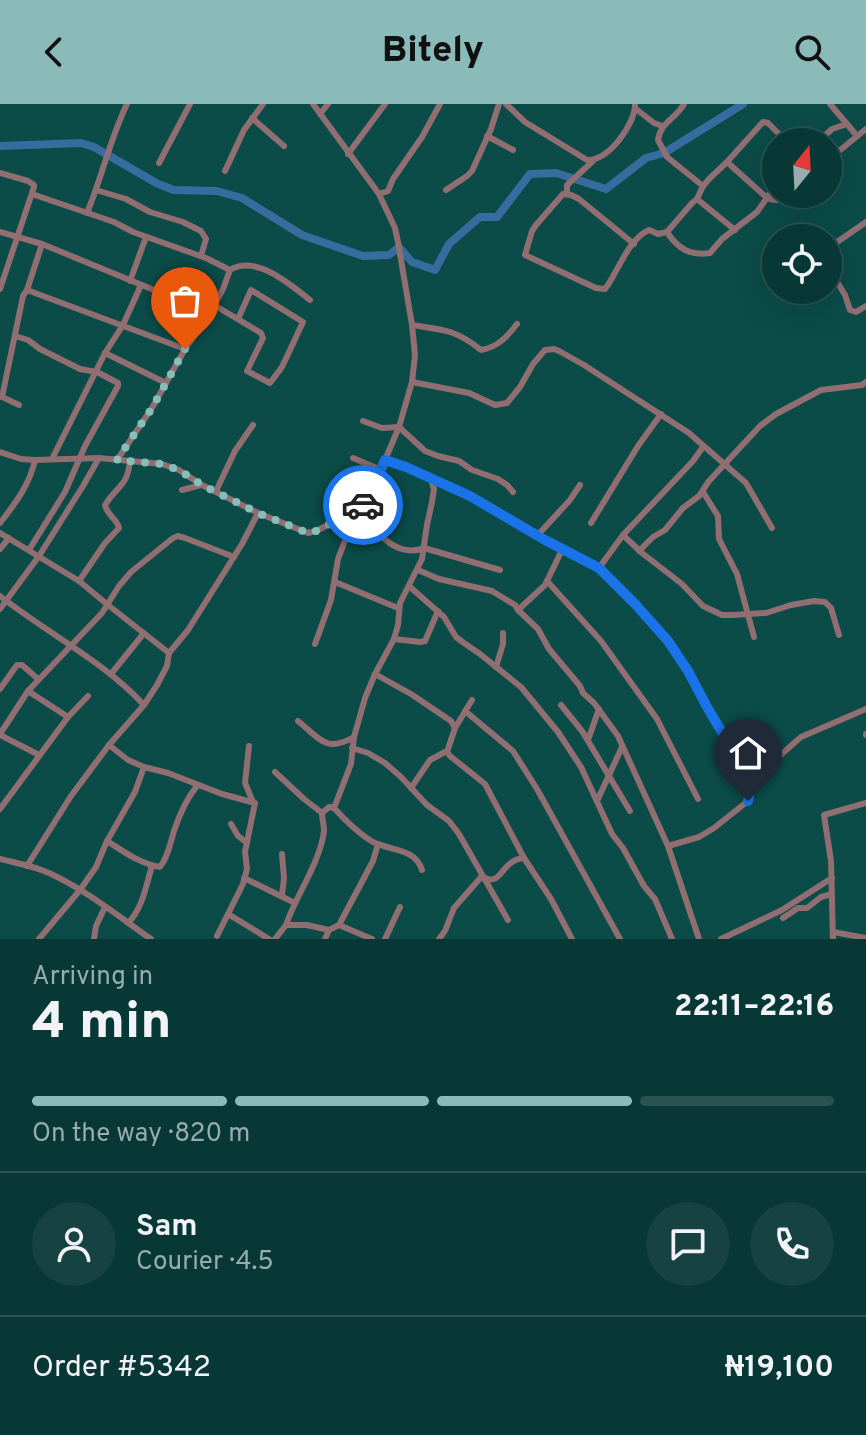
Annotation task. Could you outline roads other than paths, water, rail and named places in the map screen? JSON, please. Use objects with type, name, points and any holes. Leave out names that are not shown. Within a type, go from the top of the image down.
[{"type":"street","points":[[87,213],[127,104]]},
{"type":"street","points":[[159,163],[190,104]]},
{"type":"street","points":[[225,171],[252,118],[263,104]]},
{"type":"street","points":[[313,104],[379,194],[395,228],[412,325],[415,355],[412,382],[399,427],[370,495],[355,519],[356,528],[405,550],[424,548],[500,570]]},
{"type":"street","points":[[320,114],[328,104]]},
{"type":"street","points":[[348,154],[385,104]]},
{"type":"street","points":[[379,194],[388,191],[440,104]]},
{"type":"street","points":[[446,190],[472,171],[499,104]]},
{"type":"street","points":[[506,104],[534,127],[593,161]]},
{"type":"street","points":[[684,104],[680,112],[662,126],[658,140],[672,162],[703,186]]},
{"type":"street","points":[[830,104],[857,136]]},
{"type":"street","points":[[567,194],[567,185],[618,141],[635,106],[662,126]]},
{"type":"street","points":[[252,118],[284,146]]},
{"type":"street","points":[[634,244],[579,199],[567,194],[558,198],[536,225],[525,255],[596,288],[605,289],[646,231],[658,234],[667,232],[697,199],[703,186],[763,122],[773,128]]},
{"type":"street","points":[[835,128],[847,124]]},
{"type":"street","points":[[842,148],[866,129]]},
{"type":"street","points":[[487,136],[513,150]]},
{"type":"street","points":[[727,162],[762,194]]},
{"type":"street","points":[[0,173],[34,185],[0,289]]},
{"type":"street","points":[[96,190],[126,199],[150,212],[201,231],[206,239],[201,256]]},
{"type":"street","points":[[32,194],[114,222],[230,270]]},
{"type":"street","points":[[697,199],[735,230]]},
{"type":"street","points":[[667,232],[679,246],[696,255],[710,253],[762,205]]},
{"type":"street","points":[[866,222],[830,247],[828,265],[850,310],[856,312],[866,306]]},
{"type":"street","points":[[0,232],[42,244],[210,313]]},
{"type":"street","points":[[130,281],[146,237]]},
{"type":"street","points":[[19,405],[1,397],[23,296],[42,244]]},
{"type":"street","points":[[117,460],[210,313],[230,270],[244,264],[252,265],[286,281],[310,300]]},
{"type":"street","points":[[52,459],[141,285]]},
{"type":"street","points":[[27,290],[185,349]]},
{"type":"street","points":[[214,305],[261,333],[263,338],[247,371],[270,383],[282,367],[303,322],[251,290],[236,316]]},
{"type":"street","points":[[412,325],[455,332],[481,350],[498,344],[517,324]]},
{"type":"street","points":[[15,336],[80,369],[97,372],[118,383],[65,492],[29,550]]},
{"type":"street","points":[[412,382],[469,393],[495,405],[507,403],[540,355],[545,350],[554,349],[689,433],[746,483],[772,528]]},
{"type":"street","points":[[105,353],[166,383]]},
{"type":"street","points":[[639,551],[653,537],[663,533],[756,430],[776,414],[821,390],[866,382]]},
{"type":"street","points":[[591,523],[661,414]]},
{"type":"street","points":[[363,421],[382,428],[399,427],[425,451],[459,461],[472,470],[498,479],[513,492]]},
{"type":"street","points":[[216,491],[235,451],[253,425]]},
{"type":"street","points":[[599,568],[623,535],[703,447]]},
{"type":"street","points":[[1,455],[35,460],[99,458],[162,464],[258,513],[308,533],[361,508]]},
{"type":"street","points":[[0,609],[3,598],[39,556],[99,458]]},
{"type":"street","points":[[353,458],[381,470]]},
{"type":"street","points":[[0,523],[26,485],[35,460]]},
{"type":"street","points":[[385,460],[486,504],[537,536],[599,568],[674,649],[741,767],[750,792],[748,801],[707,833],[668,846]]},
{"type":"street","points":[[79,581],[119,528],[105,505],[123,486],[130,461]]},
{"type":"street","points":[[334,808],[351,764],[354,737],[365,698],[394,639],[398,608],[418,570],[434,489],[430,477]]},
{"type":"street","points":[[182,490],[202,485]]},
{"type":"street","points":[[537,536],[580,485]]},
{"type":"street","points":[[341,491],[361,508]]},
{"type":"street","points":[[703,492],[718,516],[719,539],[737,574],[754,637]]},
{"type":"street","points":[[27,866],[71,796],[144,705],[162,676],[169,653],[188,630],[258,513]]},
{"type":"street","points":[[315,644],[331,600],[338,559],[346,538],[356,528]]},
{"type":"street","points":[[0,533],[79,581],[169,653]]},
{"type":"street","points":[[623,535],[682,584],[703,606],[726,615],[766,613],[791,605],[825,602],[831,608],[839,635]]},
{"type":"street","points":[[39,755],[0,734],[28,691],[108,605],[131,572],[178,536],[234,557]]},
{"type":"street","points":[[0,549],[9,538]]},
{"type":"street","points":[[518,610],[547,581],[563,548]]},
{"type":"street","points":[[418,570],[439,579],[492,591],[515,605],[538,629],[549,649],[599,709],[618,736],[668,846],[699,939]]},
{"type":"street","points":[[547,581],[601,641],[657,719],[698,799]]},
{"type":"street","points":[[335,582],[398,608]]},
{"type":"street","points":[[409,586],[444,617],[456,637],[521,687],[558,732],[581,767],[612,834],[655,899],[672,939]]},
{"type":"street","points":[[3,598],[111,674],[144,705]]},
{"type":"street","points":[[394,639],[425,641],[438,611]]},
{"type":"street","points":[[111,674],[144,633]]},
{"type":"street","points":[[496,667],[503,633]]},
{"type":"street","points":[[0,689],[17,665],[22,665],[38,679]]},
{"type":"street","points":[[375,674],[411,694],[451,721],[455,728]]},
{"type":"street","points":[[28,691],[68,717]]},
{"type":"street","points":[[0,809],[68,717],[88,696]]},
{"type":"street","points":[[472,700],[455,728],[447,752],[485,784],[572,939]]},
{"type":"street","points":[[561,705],[588,740],[630,811]]},
{"type":"street","points":[[588,740],[599,709]]},
{"type":"street","points":[[741,767],[753,774],[801,737],[866,709]]},
{"type":"street","points":[[465,711],[513,751],[620,939]]},
{"type":"street","points":[[298,721],[326,744],[336,745],[354,737]]},
{"type":"street","points":[[109,745],[128,760],[144,767],[253,802]]},
{"type":"street","points":[[217,936],[247,869],[245,852],[255,803],[245,783],[249,746]]},
{"type":"street","points":[[597,801],[622,747]]},
{"type":"street","points":[[352,748],[385,763],[427,805],[449,821],[508,920]]},
{"type":"street","points":[[411,788],[430,760],[445,752]]},
{"type":"street","points":[[39,939],[96,867],[135,792],[144,767]]},
{"type":"street","points":[[228,914],[272,939],[286,925],[318,854],[324,830],[322,813],[275,772]]},
{"type":"street","points":[[107,841],[134,858],[160,867],[180,816],[197,786]]},
{"type":"street","points":[[0,789],[11,794]]},
{"type":"street","points":[[866,803],[824,815],[832,878],[833,936],[866,938]]},
{"type":"street","points":[[322,813],[329,807],[334,808],[378,844],[410,854],[420,863],[422,870]]},
{"type":"street","points":[[231,824],[247,843]]},
{"type":"street","points":[[325,939],[329,930],[339,925],[373,861],[378,844]]},
{"type":"street","points":[[282,854],[282,895]]},
{"type":"street","points":[[482,876],[490,881],[495,880],[512,861],[524,858]]},
{"type":"street","points":[[0,859],[47,872],[80,890],[151,939]]},
{"type":"street","points":[[128,923],[134,917],[152,866]]},
{"type":"street","points":[[439,939],[457,904],[482,876]]},
{"type":"street","points":[[244,878],[295,903]]},
{"type":"street","points":[[721,939],[782,910],[832,878]]},
{"type":"street","points":[[783,918],[832,894]]},
{"type":"street","points":[[94,939],[105,907]]},
{"type":"street","points":[[385,939],[400,907]]},
{"type":"street","points":[[286,925],[321,926],[329,930]]},
{"type":"street","points":[[339,925],[372,939]]},
{"type":"waterway","points":[[0,146],[81,143],[174,190],[217,191],[242,198],[302,235],[363,256],[389,255],[399,247],[412,262],[435,270],[449,244],[480,217],[497,217],[530,174],[556,173],[606,189],[646,158],[664,153],[743,104]]}]
